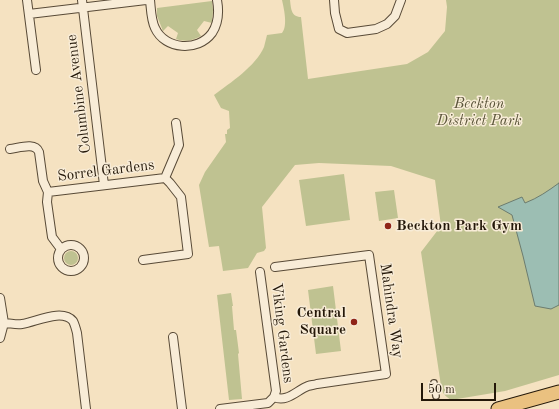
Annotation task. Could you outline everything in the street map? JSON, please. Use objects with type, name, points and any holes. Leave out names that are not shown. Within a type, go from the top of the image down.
[{"type":"highway","points":[[498,409],[559,392]]},
{"type":"street","points":[[27,0],[36,70]]},
{"type":"street","points":[[29,14],[82,4],[146,0]]},
{"type":"street","points":[[150,0],[155,27],[161,37],[174,44],[190,46],[204,41],[212,32],[217,21],[217,0]]},
{"type":"street","points":[[334,0],[335,13],[339,29],[347,32],[376,28],[387,24],[394,16],[401,0]]},
{"type":"street","name":"Columbine Avenue","points":[[82,4],[104,185]]},
{"type":"street","points":[[165,178],[179,145],[176,123]]},
{"type":"street","points":[[10,149],[30,146],[38,149],[40,152],[43,182],[48,192]]},
{"type":"street","name":"Sorrel Gardens","points":[[61,249],[52,237],[50,230],[47,202],[48,192],[165,178],[181,197],[188,254],[143,260]]},
{"type":"street","name":"Mahindra Way","points":[[274,397],[278,399],[290,397],[307,386],[386,374],[370,255],[275,267]]},
{"type":"street","name":"Viking Gardens","points":[[260,272],[276,391],[274,397]]},
{"type":"street","points":[[0,298],[4,323],[0,338]]},
{"type":"street","points":[[4,323],[23,324],[55,316],[65,316],[72,320],[77,333],[86,409]]},
{"type":"street","points":[[173,337],[182,409]]},
{"type":"street","points":[[434,383],[436,396]]},
{"type":"street","points":[[220,409],[268,403],[274,397]]},
{"type":"green space","name":"Beckton District Park","points":[[282,0],[290,0],[293,14],[301,17],[308,79],[407,64],[428,52],[445,31],[447,7],[446,0],[559,0],[559,375],[505,391],[451,400],[444,394],[441,386],[421,252],[441,226],[435,180],[391,166],[319,163],[295,165],[262,207],[266,248],[264,251],[257,253],[248,268],[223,271],[219,246],[209,247],[199,185],[205,172],[226,142],[225,134],[227,134],[227,130],[230,128],[229,111],[221,108],[214,95],[235,80],[255,61],[264,47],[267,35],[282,33],[285,22]]},
{"type":"green space","points":[[212,1],[212,23],[204,21],[197,30],[201,36],[185,41],[176,39],[178,33],[168,26],[163,31],[157,16],[157,8]]},
{"type":"green space","points":[[344,174],[350,220],[306,226],[299,180]]},
{"type":"green space","points":[[394,190],[398,218],[379,221],[375,192]]},
{"type":"green space","points":[[68,251],[74,251],[78,255],[78,261],[74,265],[68,265],[64,261],[64,255]]},
{"type":"green space","points":[[333,286],[341,351],[316,354],[308,290]]},
{"type":"green space","points":[[231,293],[234,330],[236,330],[239,353],[242,399],[229,400],[217,295]]},
{"type":"water","points":[[559,183],[559,305],[551,309],[535,306],[512,215],[498,207],[522,197],[525,203],[539,197]]},
{"type":"place","name":"Beckton Park Gym","points":[[388,226]]},
{"type":"place","name":"Central Square","points":[[354,322]]}]
